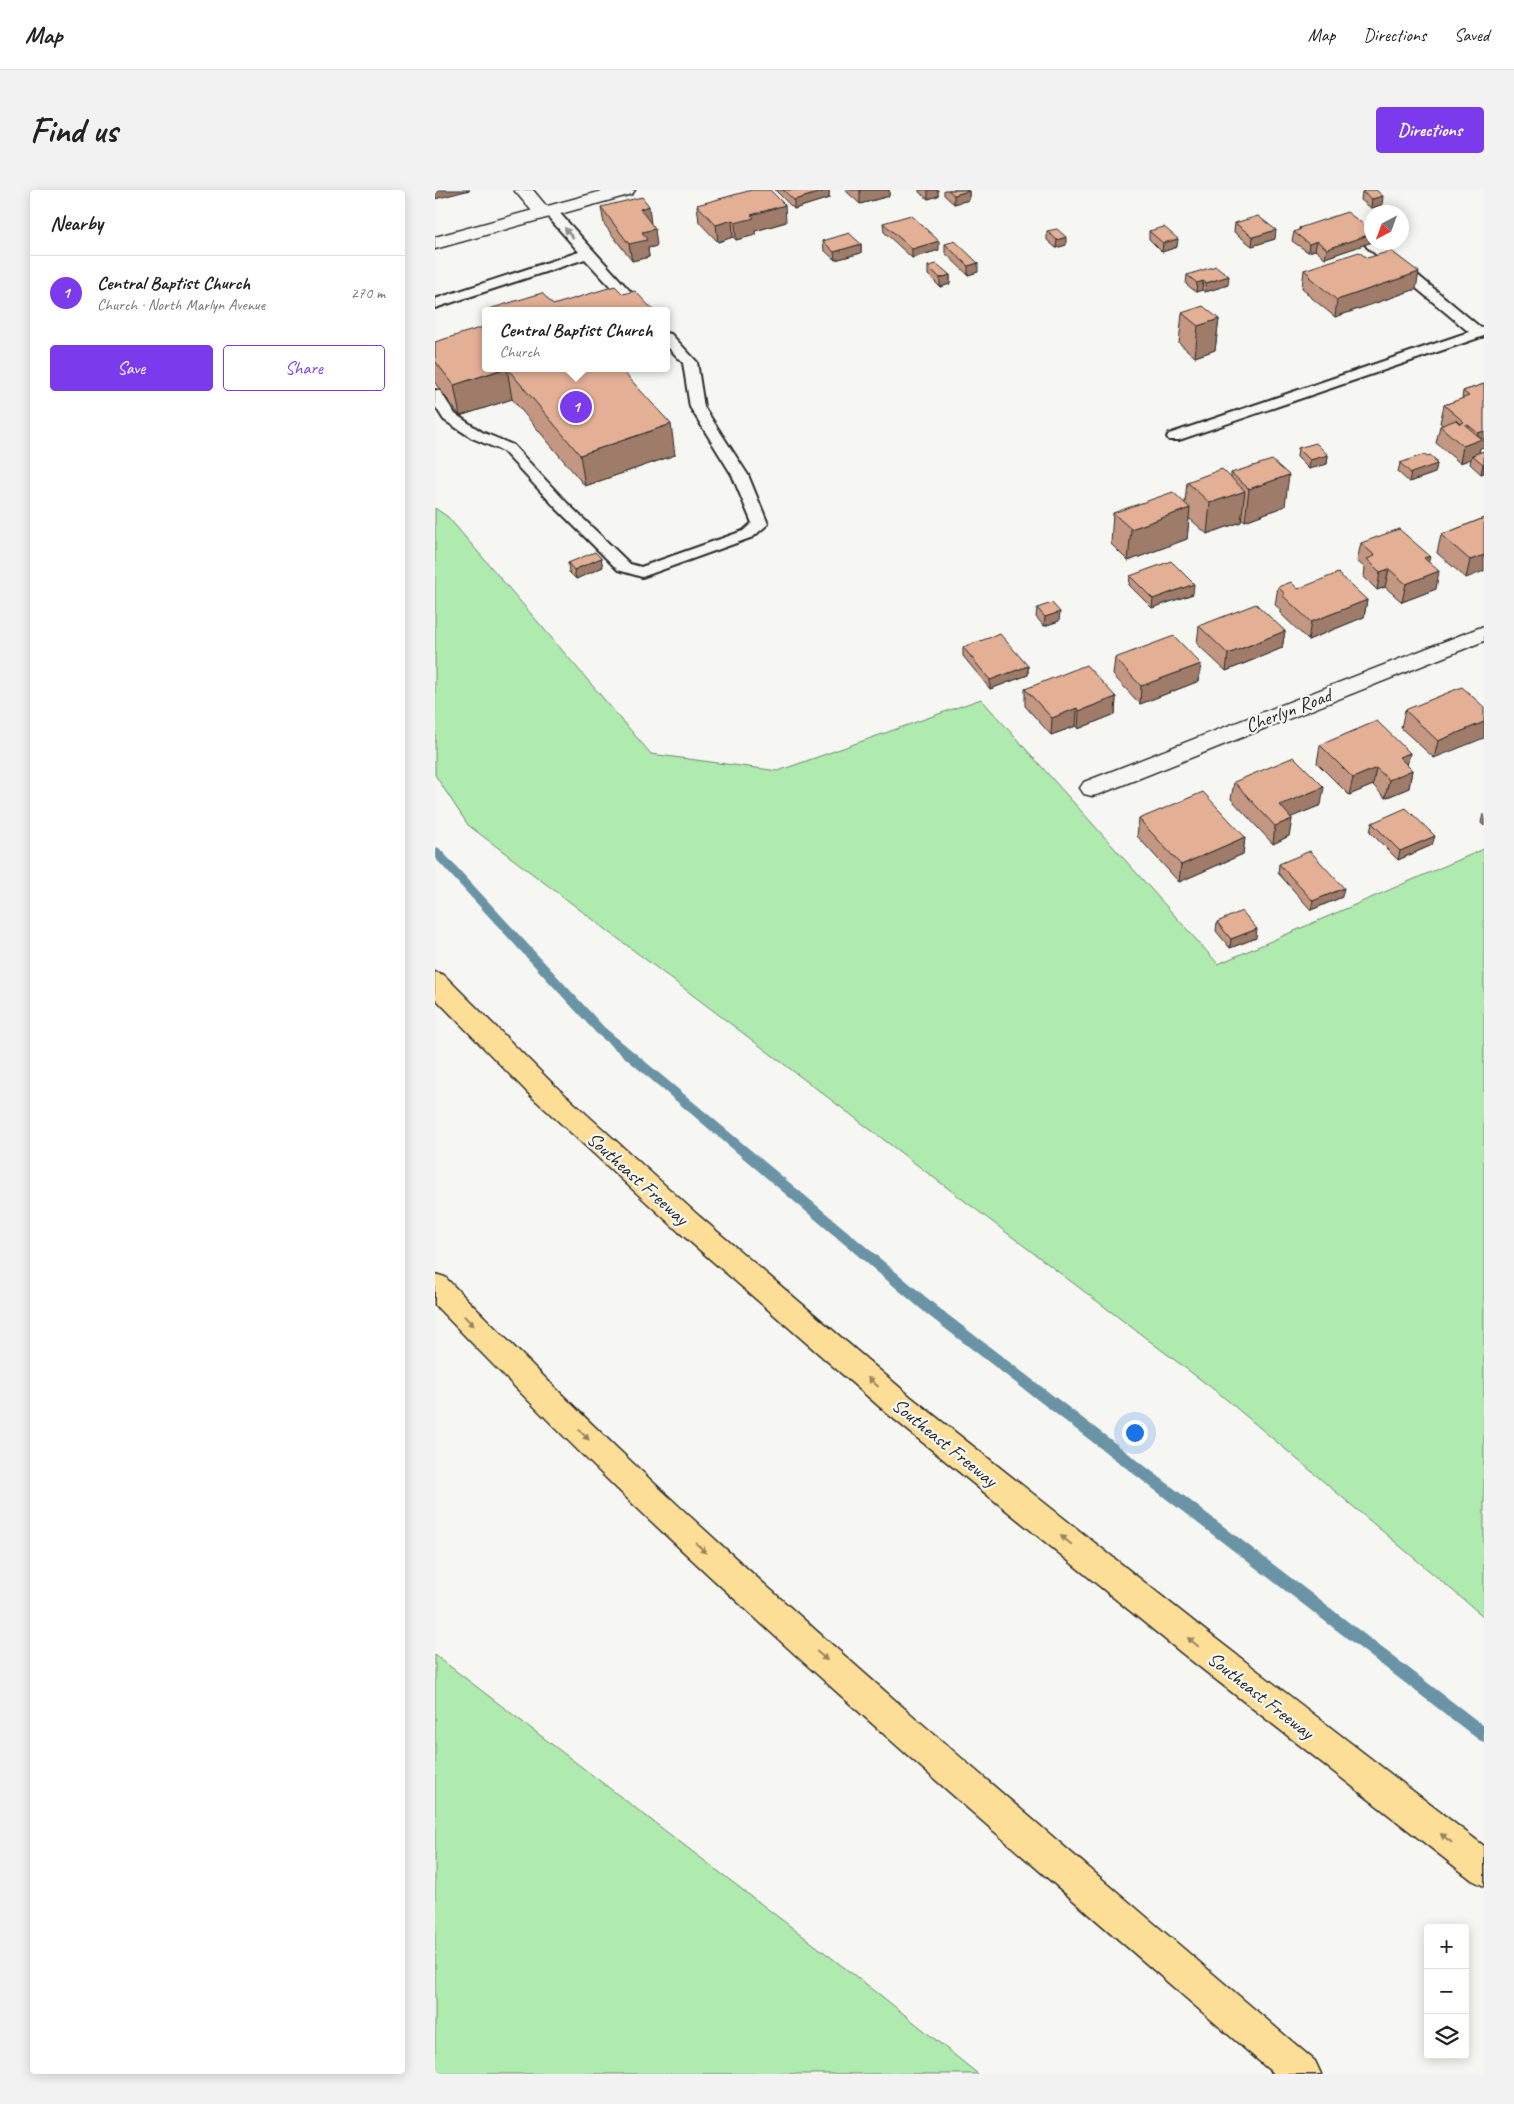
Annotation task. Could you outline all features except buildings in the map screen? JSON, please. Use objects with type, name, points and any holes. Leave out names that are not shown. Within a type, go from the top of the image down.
[{"type":"highway","name":"Southeast Freeway","points":[[435,982],[542,1090],[689,1224],[900,1406],[1195,1643],[1484,1868]]},
{"type":"highway","points":[[435,1286],[504,1358],[724,1569],[1027,1836],[1302,2074]]},
{"type":"street","points":[[523,190],[546,212]]},
{"type":"street","points":[[435,243],[626,190]]},
{"type":"street","name":"Cherlyn Road","points":[[1091,788],[1484,633]]},
{"type":"lane","points":[[546,212],[637,307]]},
{"type":"lane","points":[[1379,250],[1481,332]]},
{"type":"lane","points":[[435,304],[587,254]]},
{"type":"lane","points":[[1174,437],[1481,332]]},
{"type":"lane","points":[[435,394],[449,417],[477,435],[508,448],[562,506],[624,567],[642,572],[747,534],[760,524],[741,474],[697,406],[690,362],[670,341]]},
{"type":"green space","points":[[435,508],[448,517],[651,754],[778,771],[981,699],[1218,964],[1484,849],[1484,1617],[1221,1395],[468,825],[435,775]]},
{"type":"green space","points":[[435,1655],[879,1994],[978,2074],[435,2074]]},
{"type":"waterway","points":[[435,851],[600,1030],[934,1312],[1484,1735]]},
{"type":"place","name":"Central Baptist Church","points":[[576,407]]}]
